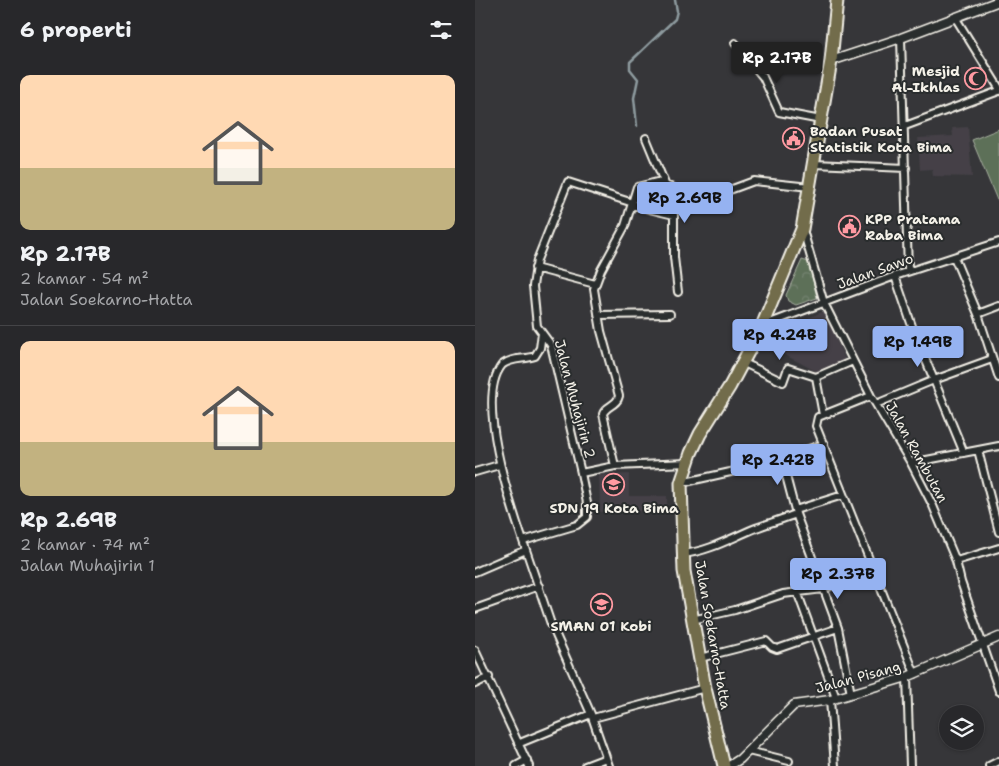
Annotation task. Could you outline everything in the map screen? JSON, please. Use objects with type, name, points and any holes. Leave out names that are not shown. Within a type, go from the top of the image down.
[{"type":"highway","name":"Jalan Soekarno-Hatta","points":[[724,766],[705,688],[693,620],[683,554],[681,483],[687,463],[700,434],[762,326],[802,229],[831,60],[837,0]]},
{"type":"street","points":[[831,60],[901,38],[999,1]]},
{"type":"street","points":[[905,126],[999,90],[955,17]]},
{"type":"street","points":[[901,38],[909,271]]},
{"type":"street","points":[[735,43],[763,77],[779,112],[821,120]]},
{"type":"street","points":[[646,138],[665,184]]},
{"type":"street","points":[[814,164],[906,168]]},
{"type":"street","points":[[615,466],[603,414],[605,409],[616,403],[619,396],[594,297],[595,284],[617,245],[633,204],[636,189],[641,185],[657,182],[694,196],[716,195],[754,181],[810,188]]},
{"type":"street","name":"Jalan Muhajirin 2","points":[[543,334],[540,348],[535,356],[508,362],[502,366],[496,375],[488,413],[492,441],[523,542],[577,524],[587,517],[587,503],[581,473],[551,345],[543,334],[538,328],[535,319],[533,286],[535,268],[559,205],[570,182],[633,204]]},
{"type":"street","points":[[633,204],[675,215],[674,258],[678,292]]},
{"type":"street","name":"Jalan Rambutan","points":[[802,229],[824,303],[871,396],[911,463],[933,506],[956,560],[961,582],[999,692]]},
{"type":"street","name":"Jalan Sawo","points":[[762,326],[909,271],[999,242]]},
{"type":"street","points":[[954,257],[978,314],[999,378]]},
{"type":"street","points":[[535,268],[595,284]]},
{"type":"street","points":[[895,276],[964,453]]},
{"type":"street","points":[[978,314],[999,306]]},
{"type":"street","points":[[598,315],[670,314]]},
{"type":"street","points":[[876,404],[992,359]]},
{"type":"street","points":[[742,362],[783,382],[788,368],[815,377],[853,361]]},
{"type":"street","points":[[815,377],[823,415]]},
{"type":"street","points":[[871,396],[823,415],[815,423],[911,675],[910,766]]},
{"type":"street","points":[[681,483],[753,466],[824,444]]},
{"type":"street","points":[[911,463],[999,446]]},
{"type":"street","points":[[978,450],[999,532]]},
{"type":"street","points":[[781,457],[795,512],[837,628],[851,694]]},
{"type":"street","name":"Jalan Muhajirin 2","points":[[581,473],[615,466],[687,463]]},
{"type":"street","points":[[475,472],[499,465]]},
{"type":"street","points":[[683,554],[700,552],[795,512],[843,495]]},
{"type":"street","points":[[523,542],[551,624],[592,716],[609,766]]},
{"type":"street","points":[[956,560],[999,548]]},
{"type":"street","points":[[475,572],[526,550]]},
{"type":"street","points":[[693,620],[735,610],[783,594],[798,594],[823,589],[872,569]]},
{"type":"street","points":[[475,609],[539,586]]},
{"type":"street","points":[[798,594],[814,637],[833,699],[835,766]]},
{"type":"street","points":[[700,658],[767,641],[772,647],[777,648],[837,628]]},
{"type":"street","name":"Jalan Pisang","points":[[729,766],[748,751],[794,705],[833,699],[911,675],[999,637]]},
{"type":"street","points":[[475,650],[528,763],[516,766]]},
{"type":"street","points":[[475,684],[489,677]]},
{"type":"street","points":[[520,743],[592,716],[705,688]]},
{"type":"street","points":[[748,751],[789,761]]},
{"type":"street","points":[[585,766],[606,758]]},
{"type":"street","points":[[989,766],[999,761]]},
{"type":"shaded area","points":[[968,127],[972,177],[933,176],[932,169],[920,170],[918,138],[953,136],[952,128]]},
{"type":"shaded area","points":[[824,311],[846,361],[821,374],[766,345],[771,335]]},
{"type":"shaded area","name":"SDN 19 Kota Bima","points":[[629,474],[629,496],[667,496],[667,511],[600,512],[599,475]]},
{"type":"green space","points":[[999,129],[999,199],[997,200],[972,140]]},
{"type":"green space","points":[[802,260],[809,262],[817,298],[796,305],[788,301],[786,295]]},
{"type":"waterway","points":[[637,126],[634,98],[638,79],[630,69],[630,62],[675,19],[677,11],[675,0]]},
{"type":"place","name":"Mesjid Al-Ikhlas","points":[[976,79]]},
{"type":"place","name":"Badan Pusat Statistik Kota Bima","points":[[794,139]]},
{"type":"place","name":"KPP Pratama Raba Bima","points":[[849,227]]},
{"type":"place","name":"SDN 19 Kota Bima","points":[[614,485]]},
{"type":"place","name":"SMAN 01 Kobi","points":[[601,604]]}]
